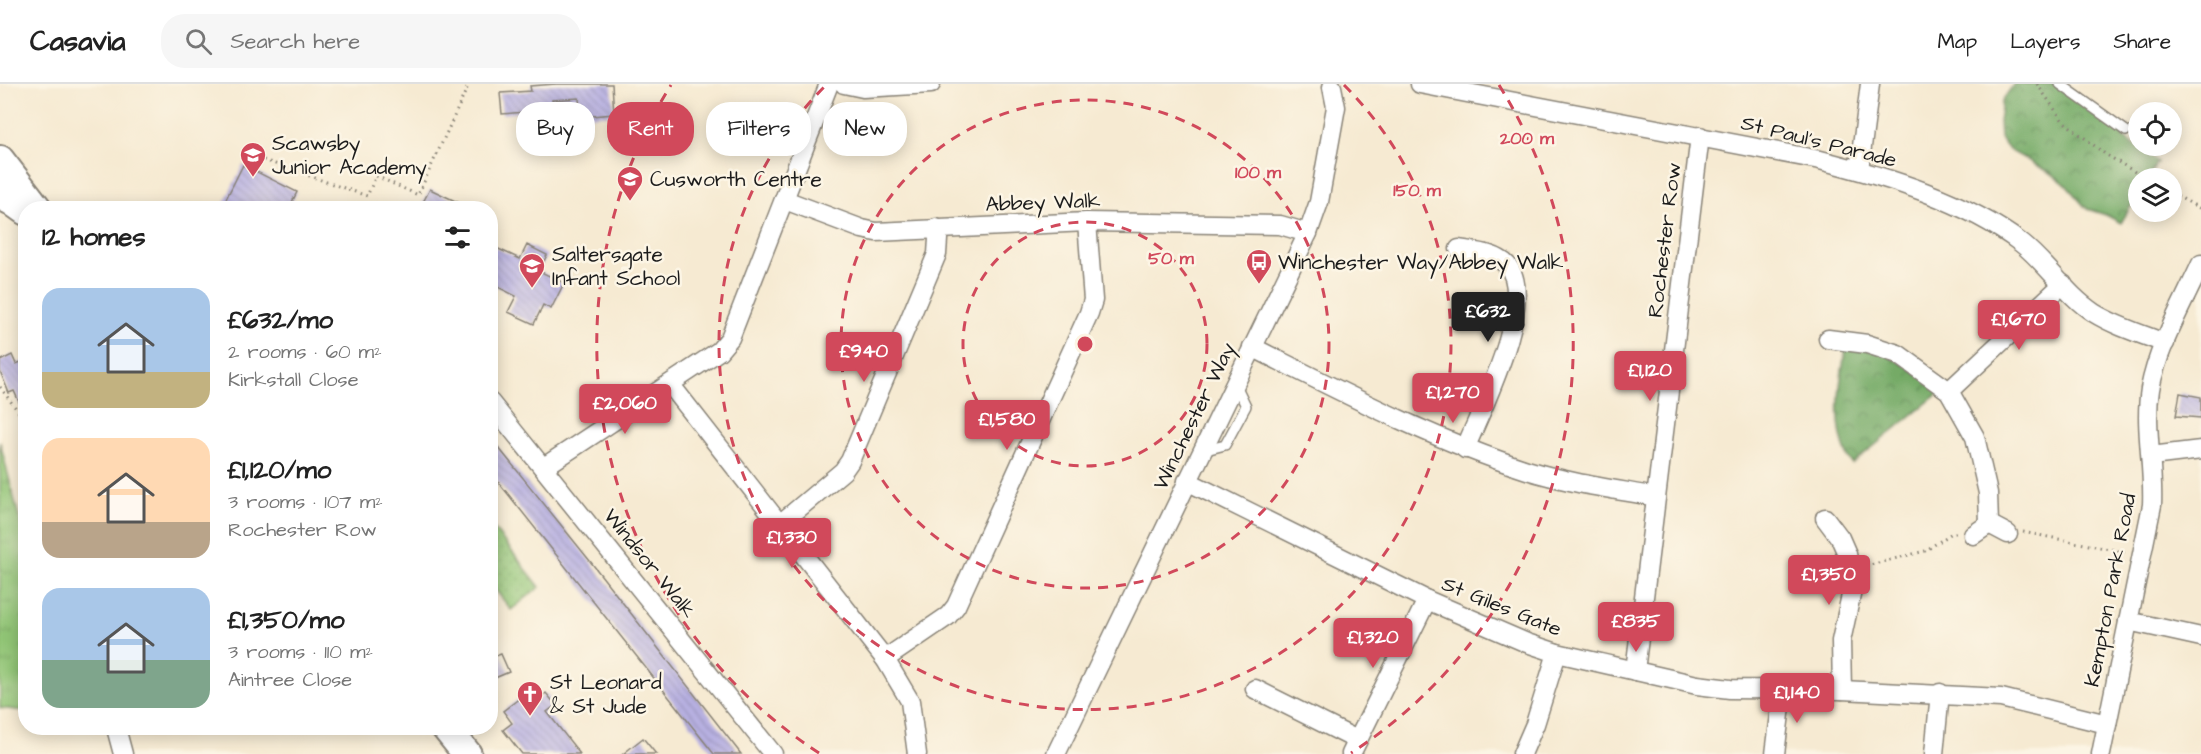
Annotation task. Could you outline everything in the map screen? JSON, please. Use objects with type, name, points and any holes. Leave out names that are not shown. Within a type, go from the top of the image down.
[{"type":"highway","points":[[0,160],[32,201]]},
{"type":"highway","points":[[0,195],[18,205]]},
{"type":"highway","points":[[452,735],[467,754]]},
{"type":"street","points":[[544,466],[719,351],[730,338],[829,84]]},
{"type":"street","points":[[844,84],[863,88],[931,84]]},
{"type":"street","name":"St Paul's Parade","points":[[1420,84],[1511,92],[1859,170],[1941,199],[2002,230],[2022,244],[2094,313],[2165,343]]},
{"type":"street","points":[[1859,170],[1870,84]]},
{"type":"street","name":"Winchester Way","points":[[1056,754],[1308,233],[1319,202],[1336,106],[1332,85]]},
{"type":"street","name":"Rochester Row","points":[[1635,671],[1700,136]]},
{"type":"street","name":"Abbey Walk","points":[[785,200],[862,229],[876,232],[1087,222],[1280,225],[1308,233]]},
{"type":"street","points":[[885,659],[948,616],[956,606],[1089,313],[1093,300],[1087,222]]},
{"type":"street","points":[[780,524],[843,471],[850,461],[937,254],[936,228]]},
{"type":"street","points":[[1456,249],[1492,256],[1507,266],[1515,285],[1516,300],[1512,330],[1502,360],[1465,448]]},
{"type":"street","name":"Kempton Park Road","points":[[2101,754],[2152,505],[2150,391],[2165,343],[2201,264]]},
{"type":"street","points":[[1949,391],[2063,284]]},
{"type":"street","points":[[1828,339],[1867,344],[1898,354],[1949,391],[1965,417],[1978,448],[1988,493],[1989,524]]},
{"type":"street","points":[[1252,347],[1393,418],[1465,448],[1528,470],[1576,483],[1656,497]]},
{"type":"street","points":[[670,384],[885,659],[910,701],[917,754]]},
{"type":"street","name":"Windsor Walk","points":[[498,411],[773,754]]},
{"type":"street","points":[[2151,456],[2201,450]]},
{"type":"street","name":"St Giles Gate","points":[[1188,481],[1427,600],[1527,643],[1557,653],[1697,685],[1730,689],[1940,693],[2001,698],[2107,724]]},
{"type":"street","points":[[1825,518],[1840,538],[1847,554],[1853,586],[1841,641],[1842,690]]},
{"type":"street","points":[[1989,524],[2008,534]]},
{"type":"street","points":[[1973,535],[1989,524]]},
{"type":"street","points":[[1251,688],[1354,747],[1427,600]]},
{"type":"street","points":[[2128,621],[2201,637]]},
{"type":"street","points":[[1522,754],[1535,724],[1557,653]]},
{"type":"street","points":[[1775,754],[1783,690]]},
{"type":"street","points":[[1934,754],[1940,693]]},
{"type":"street","points":[[118,735],[123,754]]},
{"type":"lane","points":[[2060,84],[2126,131]]},
{"type":"path","points":[[252,156],[367,196],[376,176],[418,195],[469,84]]},
{"type":"path","points":[[2037,84],[2063,121],[2105,154],[2128,168]]},
{"type":"path","points":[[2182,199],[2201,209]]},
{"type":"path","points":[[0,387],[18,411]]},
{"type":"path","points":[[2008,534],[2020,531],[2141,556]]},
{"type":"path","points":[[1850,570],[1926,551],[1952,533],[1973,535]]},
{"type":"green space","points":[[2014,84],[2060,84],[2126,131],[2123,137],[2128,141],[2128,156],[2150,156],[2158,162],[2154,168],[2128,168],[2128,211],[2121,223],[2087,209],[2065,184],[2051,173],[2009,150],[2000,138],[1999,121],[2002,101]]},
{"type":"green space","points":[[1847,341],[1867,344],[1945,388],[1852,464],[1845,450],[1839,420],[1840,388]]},
{"type":"green space","points":[[0,442],[18,513],[18,710],[0,708]]},
{"type":"green space","points":[[498,534],[540,587],[511,610],[498,593]]},
{"type":"building","points":[[612,84],[613,102],[607,102],[607,115],[595,116],[595,102],[579,102],[579,98],[552,100],[552,102],[516,102],[516,113],[502,114],[500,93],[531,91],[530,86]]},
{"type":"building","name":"Scawsby Junior Academy","points":[[243,165],[297,192],[292,201],[225,201]]},
{"type":"building","points":[[430,189],[455,201],[424,201]]},
{"type":"building","name":"Saltersgate Infant School","points":[[527,245],[547,255],[539,271],[564,283],[551,309],[543,305],[534,324],[508,312],[516,296],[498,287],[498,249],[520,259]]},
{"type":"building","points":[[12,355],[16,364],[18,363],[18,400],[14,391],[9,393],[0,371],[0,361]]},
{"type":"building","points":[[2180,393],[2201,397],[2201,418],[2176,416]]},
{"type":"building","points":[[498,447],[741,754],[714,754],[498,482]]},
{"type":"building","points":[[501,654],[509,672],[498,677],[498,655]]},
{"type":"building","name":"St Leonard & St Jude","points":[[529,691],[536,701],[546,693],[556,705],[547,712],[580,754],[522,754],[503,730],[512,723],[503,711]]},
{"type":"building","points":[[643,738],[656,754],[623,754]]},
{"type":"place","name":"Scawsby Junior Academy","points":[[253,178]]},
{"type":"place","name":"Cusworth Centre","points":[[630,202]]},
{"type":"place","name":"Winchester Way/Abbey Walk","points":[[1259,285]]},
{"type":"place","name":"Saltersgate Infant School","points":[[532,289]]},
{"type":"place","name":"St Leonard & St Jude","points":[[530,717]]}]
